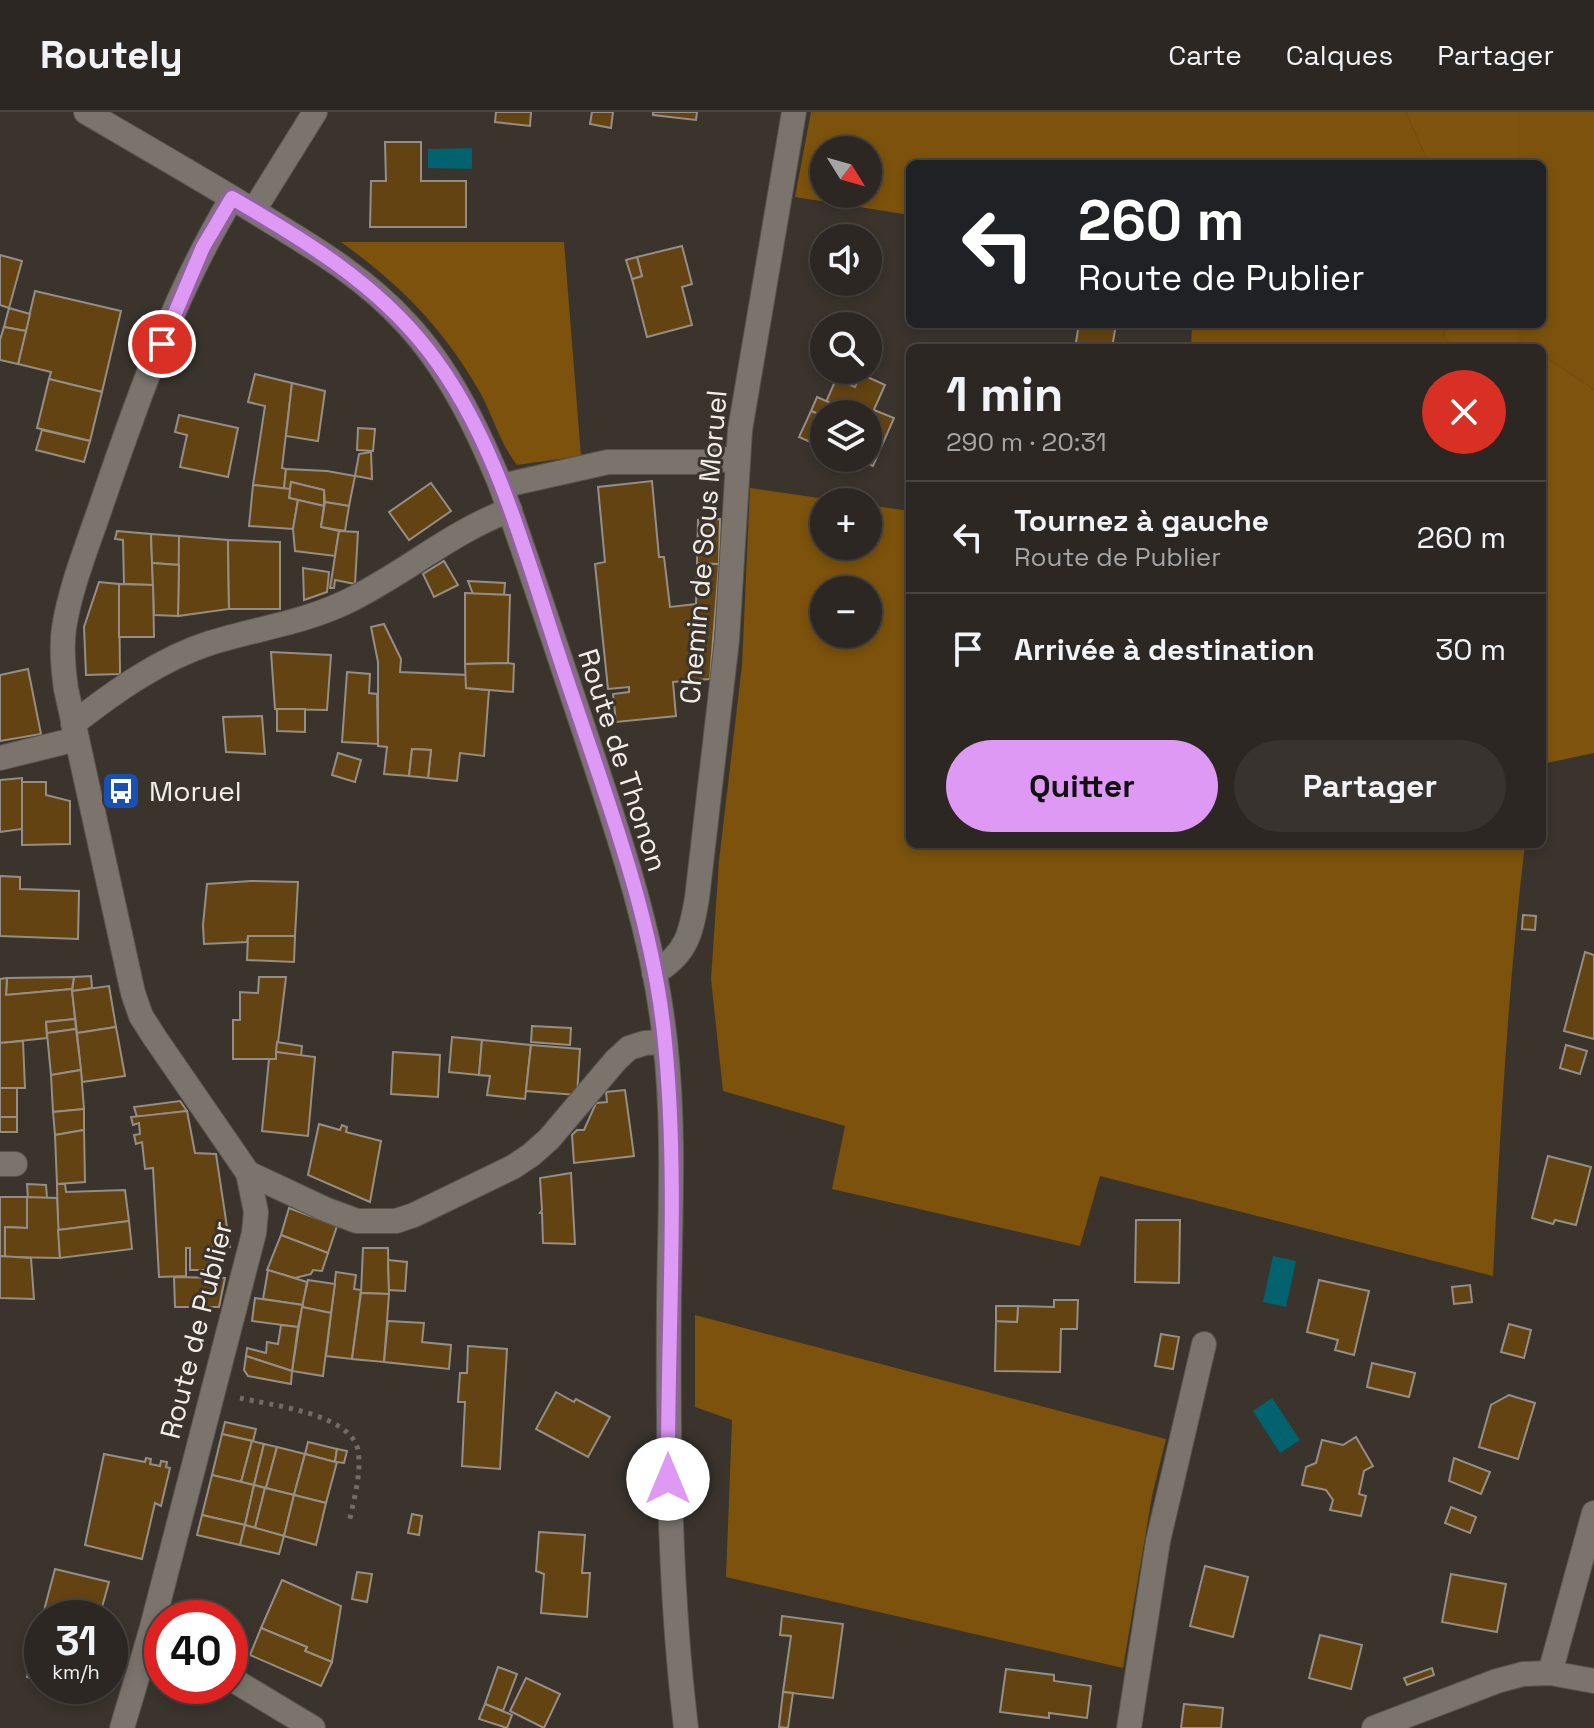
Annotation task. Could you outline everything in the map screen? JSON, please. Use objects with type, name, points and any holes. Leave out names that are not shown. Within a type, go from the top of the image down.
[{"type":"street","name":"Route de Thonon","points":[[86,112],[254,210],[350,272],[406,322],[451,383],[486,450],[510,510],[612,814],[654,973],[665,1042],[670,1135],[668,1498],[674,1614],[686,1728]]},
{"type":"street","points":[[254,210],[315,112]]},
{"type":"street","name":"Chemin de Sous Moruel","points":[[654,973],[679,956],[695,909],[727,640],[737,458],[768,254],[794,112]]},
{"type":"street","name":"Route de Publier","points":[[164,1600],[212,1391],[254,1233],[256,1212],[248,1173],[141,1016],[126,966],[62,660],[69,600],[140,398],[195,264],[232,198]]},
{"type":"street","points":[[501,486],[608,462],[704,462],[737,458]]},
{"type":"street","points":[[0,758],[75,732],[126,685],[183,654],[209,643],[285,625],[340,605],[477,523],[510,510]]},
{"type":"street","points":[[248,1173],[357,1221],[396,1221],[414,1215],[531,1155],[549,1139],[629,1048],[665,1042]]},
{"type":"street","points":[[1129,1728],[1158,1541],[1204,1344]]},
{"type":"street","points":[[1550,1673],[1594,1513]]},
{"type":"street","name":"Route de Publier","points":[[122,1728],[144,1667]]},
{"type":"street","points":[[1374,1728],[1523,1674],[1550,1673],[1594,1681]]},
{"type":"street","points":[[248,1689],[313,1728]]},
{"type":"path","points":[[212,1391],[331,1420],[353,1436],[358,1447],[359,1463],[349,1524]]},
{"type":"shaded area","points":[[811,112],[1406,112],[1427,160],[906,160],[906,214],[865,208],[882,208],[882,136],[810,136],[810,199],[795,197]]},
{"type":"shaded area","points":[[1406,112],[1519,112],[1519,160],[1427,160]]},
{"type":"shaded area","points":[[1519,112],[1594,112],[1594,390],[1546,358],[1546,344],[1525,344],[1519,340],[1519,328],[1546,328],[1546,160],[1519,160]]},
{"type":"shaded area","points":[[341,242],[564,242],[581,456],[517,465],[481,394],[437,329],[402,292]]},
{"type":"shaded area","points":[[1192,328],[1444,328],[1445,338],[1452,344],[1191,344]]},
{"type":"shaded area","points":[[1444,328],[1519,328],[1519,340],[1525,344],[1452,344],[1445,338]]},
{"type":"shaded area","points":[[1546,358],[1594,390],[1594,753],[1546,763],[1546,590]]},
{"type":"shaded area","points":[[750,488],[810,497],[810,560],[882,560],[882,507],[906,510],[906,848],[1525,848],[1505,1060],[1493,1276],[1100,1176],[1080,1246],[832,1189],[845,1126],[723,1091],[711,979],[719,861],[742,665]]},
{"type":"shaded area","points":[[695,1315],[1166,1439],[1152,1496],[1123,1668],[726,1577],[732,1420],[695,1407]]},
{"type":"water","points":[[472,148],[472,169],[428,168],[428,149]]},
{"type":"water","points":[[1273,1256],[1296,1261],[1286,1307],[1263,1302]]},
{"type":"water","points":[[1272,1398],[1300,1440],[1280,1453],[1253,1411]]},
{"type":"building","points":[[496,112],[531,112],[530,126],[495,122]]},
{"type":"building","points":[[592,112],[613,112],[611,128],[590,124]]},
{"type":"building","points":[[653,112],[697,112],[696,120],[653,115]]},
{"type":"building","points":[[385,142],[421,142],[421,181],[466,181],[466,227],[370,227],[371,181],[386,181]]},
{"type":"building","points":[[682,246],[692,284],[682,287],[692,325],[647,337],[632,279],[642,276],[637,257]]},
{"type":"building","points":[[0,255],[22,261],[9,308],[0,305]]},
{"type":"building","points":[[637,257],[642,276],[632,279],[626,260]]},
{"type":"building","points":[[35,291],[121,311],[102,392],[49,379],[51,372],[18,364]]},
{"type":"building","points":[[9,308],[30,314],[26,331],[4,327]]},
{"type":"building","points":[[4,327],[26,331],[18,364],[0,360],[0,340]]},
{"type":"building","points":[[1078,328],[1115,328],[1113,344],[1076,344]]},
{"type":"building","points":[[255,374],[292,383],[282,468],[286,469],[284,489],[253,485],[265,406],[248,402]]},
{"type":"building","points":[[49,379],[102,392],[90,441],[37,428]]},
{"type":"building","points":[[292,383],[325,391],[318,441],[286,436]]},
{"type":"building","points":[[834,384],[855,387],[856,384],[885,385],[878,400],[827,400]]},
{"type":"building","points":[[810,413],[810,442],[799,437]]},
{"type":"building","points":[[882,413],[894,418],[882,445]]},
{"type":"building","points":[[179,415],[238,428],[228,477],[180,467],[187,435],[175,432]]},
{"type":"building","points":[[358,428],[375,429],[373,451],[357,450]]},
{"type":"building","points":[[42,430],[90,441],[84,462],[36,450]]},
{"type":"building","points":[[371,452],[372,479],[355,476],[359,454]]},
{"type":"building","points":[[286,469],[355,476],[349,506],[325,502],[324,490],[291,482],[290,489],[284,489]]},
{"type":"building","points":[[652,481],[659,557],[664,557],[670,607],[696,604],[697,563],[719,564],[710,679],[673,682],[676,716],[616,722],[613,694],[629,692],[629,687],[608,689],[595,564],[605,562],[598,487]]},
{"type":"building","points":[[291,482],[324,490],[324,506],[289,498]]},
{"type":"building","points":[[431,483],[451,511],[409,540],[389,512]]},
{"type":"building","points":[[253,485],[290,489],[289,498],[298,500],[293,529],[249,526]]},
{"type":"building","points":[[298,500],[324,506],[321,527],[339,531],[335,556],[295,551],[293,529]]},
{"type":"building","points":[[325,502],[349,506],[345,531],[321,527]]},
{"type":"building","points":[[720,519],[719,564],[697,563],[698,520]]},
{"type":"building","points":[[117,531],[151,534],[153,585],[124,584],[123,540],[115,539]]},
{"type":"building","points":[[339,531],[358,532],[355,584],[335,580],[334,588],[330,588]]},
{"type":"building","points":[[151,534],[179,536],[179,565],[152,563]]},
{"type":"building","points":[[179,536],[228,540],[229,609],[178,616]]},
{"type":"building","points":[[228,540],[280,542],[280,609],[229,609]]},
{"type":"building","points":[[444,561],[458,585],[434,597],[423,574]]},
{"type":"building","points":[[152,563],[179,565],[178,616],[154,615]]},
{"type":"building","points":[[303,568],[329,572],[327,592],[304,600]]},
{"type":"building","points":[[468,581],[505,583],[504,595],[473,594]]},
{"type":"building","points":[[99,582],[119,584],[120,674],[86,675],[84,627]]},
{"type":"building","points":[[119,584],[153,585],[154,637],[119,637]]},
{"type":"building","points":[[465,593],[510,595],[508,663],[465,664]]},
{"type":"building","points":[[384,624],[401,659],[400,672],[468,675],[466,688],[489,690],[484,756],[460,753],[457,781],[428,778],[431,750],[412,749],[409,776],[384,774],[387,747],[378,746],[378,662],[371,627]]},
{"type":"building","points":[[271,652],[331,655],[327,710],[275,709]]},
{"type":"building","points":[[465,664],[514,664],[513,692],[466,688]]},
{"type":"building","points":[[28,669],[41,734],[0,741],[0,675]]},
{"type":"building","points":[[347,672],[370,674],[369,693],[377,694],[378,744],[342,742]]},
{"type":"building","points":[[277,709],[305,709],[305,732],[277,731]]},
{"type":"building","points":[[262,716],[265,754],[226,752],[223,717]]},
{"type":"building","points":[[412,749],[431,750],[428,778],[409,776]]},
{"type":"building","points":[[338,753],[361,760],[355,782],[332,775]]},
{"type":"building","points":[[22,778],[22,829],[0,832],[0,780]]},
{"type":"building","points":[[22,782],[46,782],[46,795],[70,801],[70,844],[22,845]]},
{"type":"building","points":[[0,876],[20,877],[20,889],[79,891],[78,939],[0,936]]},
{"type":"building","points":[[298,882],[295,936],[248,936],[247,942],[204,944],[207,884]]},
{"type":"building","points":[[1523,915],[1536,916],[1535,930],[1522,929]]},
{"type":"building","points":[[248,936],[295,936],[294,962],[247,960]]},
{"type":"building","points":[[1585,952],[1594,955],[1594,1039],[1564,1031]]},
{"type":"building","points":[[91,976],[92,988],[72,991],[74,977]]},
{"type":"building","points":[[74,977],[72,989],[6,995],[7,978]]},
{"type":"building","points":[[259,977],[286,977],[276,1059],[233,1059],[233,1020],[240,1020],[240,992],[258,993]]},
{"type":"building","points":[[7,978],[6,995],[72,989],[75,1019],[46,1022],[47,1038],[0,1043],[0,979]]},
{"type":"building","points":[[109,986],[116,1027],[77,1033],[72,991]]},
{"type":"building","points":[[75,1019],[76,1029],[47,1033],[46,1022]]},
{"type":"building","points":[[532,1026],[571,1028],[570,1045],[531,1042]]},
{"type":"building","points":[[116,1027],[125,1076],[82,1082],[77,1033]]},
{"type":"building","points":[[76,1029],[81,1070],[51,1075],[47,1033]]},
{"type":"building","points":[[452,1037],[482,1040],[479,1075],[449,1072]]},
{"type":"building","points":[[482,1040],[531,1045],[525,1099],[487,1095],[490,1076],[479,1075]]},
{"type":"building","points":[[23,1041],[25,1088],[0,1088],[0,1043]]},
{"type":"building","points":[[277,1042],[302,1046],[301,1056],[276,1052]]},
{"type":"building","points":[[531,1045],[580,1049],[577,1095],[526,1091]]},
{"type":"building","points":[[1566,1045],[1587,1051],[1580,1074],[1560,1068]]},
{"type":"building","points":[[276,1052],[315,1057],[308,1136],[262,1131],[269,1059],[276,1059]]},
{"type":"building","points":[[393,1052],[440,1055],[438,1097],[391,1094]]},
{"type":"building","points":[[81,1070],[84,1109],[53,1112],[51,1075]]},
{"type":"building","points":[[0,1088],[17,1088],[17,1117],[0,1117]]},
{"type":"building","points":[[625,1090],[634,1156],[574,1163],[572,1135],[577,1130],[584,1130],[596,1103],[607,1102],[606,1092]]},
{"type":"building","points":[[180,1101],[187,1111],[137,1117],[134,1107]]},
{"type":"building","points":[[84,1109],[84,1130],[55,1135],[53,1112]]},
{"type":"building","points":[[187,1111],[195,1153],[216,1154],[230,1247],[210,1247],[210,1270],[190,1270],[190,1248],[186,1248],[186,1276],[159,1277],[153,1168],[145,1169],[142,1142],[136,1144],[134,1135],[140,1134],[139,1123],[133,1125],[131,1117]]},
{"type":"building","points":[[0,1117],[17,1117],[17,1132],[0,1132]]},
{"type":"building","points":[[319,1124],[340,1130],[342,1125],[347,1127],[346,1132],[381,1141],[370,1202],[308,1175]]},
{"type":"building","points":[[84,1130],[85,1182],[57,1184],[55,1135]]},
{"type":"building","points":[[1548,1156],[1591,1167],[1576,1225],[1555,1220],[1553,1224],[1532,1218]]},
{"type":"building","points":[[571,1173],[575,1244],[543,1243],[540,1178]]},
{"type":"building","points":[[27,1184],[46,1185],[47,1198],[28,1198]]},
{"type":"building","points":[[57,1184],[65,1184],[66,1192],[125,1190],[129,1221],[58,1230]]},
{"type":"building","points":[[0,1197],[27,1197],[27,1228],[5,1227],[5,1257],[0,1256]]},
{"type":"building","points":[[27,1197],[57,1198],[60,1258],[5,1257],[5,1227],[27,1228]]},
{"type":"building","points":[[289,1208],[337,1226],[328,1253],[281,1235]]},
{"type":"building","points":[[1136,1220],[1180,1220],[1179,1283],[1135,1282]]},
{"type":"building","points":[[129,1221],[132,1249],[60,1258],[58,1230]]},
{"type":"building","points":[[281,1235],[328,1253],[322,1271],[313,1270],[311,1274],[295,1278],[267,1270]]},
{"type":"building","points":[[363,1248],[388,1248],[389,1294],[361,1293]]},
{"type":"building","points":[[0,1256],[31,1258],[34,1299],[0,1298]]},
{"type":"building","points":[[388,1260],[407,1262],[405,1291],[389,1290]]},
{"type":"building","points":[[268,1270],[307,1282],[303,1305],[263,1299]]},
{"type":"building","points":[[336,1272],[356,1275],[354,1289],[361,1290],[352,1359],[326,1356]]},
{"type":"building","points":[[174,1277],[225,1278],[219,1307],[175,1307]]},
{"type":"building","points":[[308,1280],[335,1284],[331,1313],[302,1307]]},
{"type":"building","points":[[1319,1280],[1369,1291],[1354,1355],[1335,1350],[1338,1340],[1307,1332]]},
{"type":"building","points":[[1470,1285],[1472,1302],[1454,1304],[1452,1287]]},
{"type":"building","points":[[361,1293],[389,1294],[384,1362],[352,1359]]},
{"type":"building","points":[[255,1298],[303,1305],[298,1327],[252,1321]]},
{"type":"building","points":[[1054,1300],[1078,1300],[1077,1329],[1061,1329],[1060,1372],[995,1371],[996,1321],[1017,1322],[1018,1306],[1054,1307]]},
{"type":"building","points":[[996,1306],[1018,1306],[1017,1322],[996,1321]]},
{"type":"building","points":[[302,1307],[331,1313],[323,1376],[292,1371]]},
{"type":"building","points":[[388,1321],[424,1323],[422,1342],[451,1345],[449,1369],[384,1362]]},
{"type":"building","points":[[1509,1324],[1531,1330],[1524,1358],[1501,1352]]},
{"type":"building","points":[[281,1325],[298,1327],[292,1371],[246,1356],[247,1348],[266,1353],[267,1342],[278,1344]]},
{"type":"building","points":[[1161,1334],[1179,1337],[1173,1369],[1155,1366]]},
{"type":"building","points":[[468,1346],[507,1349],[500,1469],[462,1466],[465,1402],[458,1402],[460,1373],[467,1373]]},
{"type":"building","points":[[246,1356],[292,1371],[291,1384],[248,1376],[244,1370]]},
{"type":"building","points":[[1372,1363],[1415,1373],[1409,1397],[1367,1387]]},
{"type":"building","points":[[556,1392],[610,1417],[588,1457],[536,1429]]},
{"type":"building","points":[[1509,1395],[1535,1403],[1518,1459],[1479,1447],[1491,1405]]},
{"type":"building","points":[[225,1422],[256,1429],[253,1441],[222,1434]]},
{"type":"building","points":[[222,1434],[252,1441],[241,1482],[212,1475]]},
{"type":"building","points":[[1356,1437],[1373,1466],[1364,1471],[1359,1494],[1366,1496],[1361,1516],[1330,1510],[1333,1500],[1326,1490],[1302,1485],[1306,1467],[1316,1463],[1322,1440],[1343,1445]]},
{"type":"building","points":[[252,1441],[264,1444],[254,1485],[241,1482]]},
{"type":"building","points":[[308,1442],[337,1449],[335,1462],[305,1454]]},
{"type":"building","points":[[264,1444],[277,1447],[266,1488],[254,1485]]},
{"type":"building","points":[[277,1447],[305,1454],[294,1495],[266,1488]]},
{"type":"building","points":[[337,1449],[347,1451],[344,1463],[337,1462],[326,1503],[294,1495],[305,1454],[335,1462]]},
{"type":"building","points":[[104,1454],[145,1462],[146,1458],[151,1459],[150,1464],[160,1466],[161,1461],[167,1462],[166,1467],[170,1468],[161,1506],[155,1503],[142,1559],[85,1545]]},
{"type":"building","points":[[1454,1458],[1490,1472],[1481,1494],[1449,1481]]},
{"type":"building","points":[[212,1475],[254,1485],[245,1525],[202,1515]]},
{"type":"building","points":[[254,1485],[265,1488],[255,1528],[245,1525]]},
{"type":"building","points":[[265,1488],[294,1495],[284,1536],[255,1528]]},
{"type":"building","points":[[294,1495],[326,1503],[316,1545],[284,1536]]},
{"type":"building","points":[[1451,1507],[1476,1517],[1470,1533],[1445,1523]]},
{"type":"building","points":[[412,1514],[422,1516],[419,1535],[408,1533]]},
{"type":"building","points":[[202,1515],[245,1525],[240,1545],[197,1535]]},
{"type":"building","points":[[245,1525],[284,1536],[279,1554],[240,1545]]},
{"type":"building","points":[[539,1532],[585,1535],[582,1573],[590,1573],[587,1617],[541,1613],[544,1574],[536,1571]]},
{"type":"building","points":[[1205,1566],[1248,1577],[1233,1637],[1190,1626]]},
{"type":"building","points":[[55,1569],[109,1582],[104,1600],[47,1600]]},
{"type":"building","points":[[357,1572],[372,1574],[367,1602],[352,1599]]},
{"type":"building","points":[[1451,1574],[1506,1584],[1497,1632],[1442,1622]]},
{"type":"building","points":[[282,1580],[341,1606],[332,1662],[305,1651],[307,1647],[261,1628]]},
{"type":"building","points":[[782,1616],[843,1624],[833,1698],[783,1692],[791,1636],[780,1635]]},
{"type":"building","points":[[261,1628],[307,1647],[305,1651],[332,1662],[321,1686],[250,1655]]},
{"type":"building","points":[[1320,1635],[1362,1645],[1351,1689],[1309,1678]]},
{"type":"building","points":[[498,1667],[517,1674],[503,1711],[485,1704]]},
{"type":"building","points":[[1432,1668],[1434,1675],[1407,1685],[1404,1678]]},
{"type":"building","points":[[1006,1669],[1054,1675],[1054,1681],[1091,1686],[1087,1718],[1049,1713],[1049,1718],[1000,1712]]},
{"type":"building","points":[[526,1678],[560,1694],[544,1728],[510,1711]]},
{"type":"building","points":[[783,1692],[793,1693],[788,1728],[779,1727]]},
{"type":"building","points":[[485,1704],[512,1715],[507,1728],[479,1719]]},
{"type":"building","points":[[1184,1704],[1223,1708],[1221,1728],[1181,1728]]},
{"type":"place","name":"Moruel","points":[[121,791]]},
{"type":"route","points":[[162,344],[203,247],[232,198],[350,272],[406,322],[451,383],[486,450],[510,510],[612,814],[659,996],[670,1135],[668,1479]]}]
